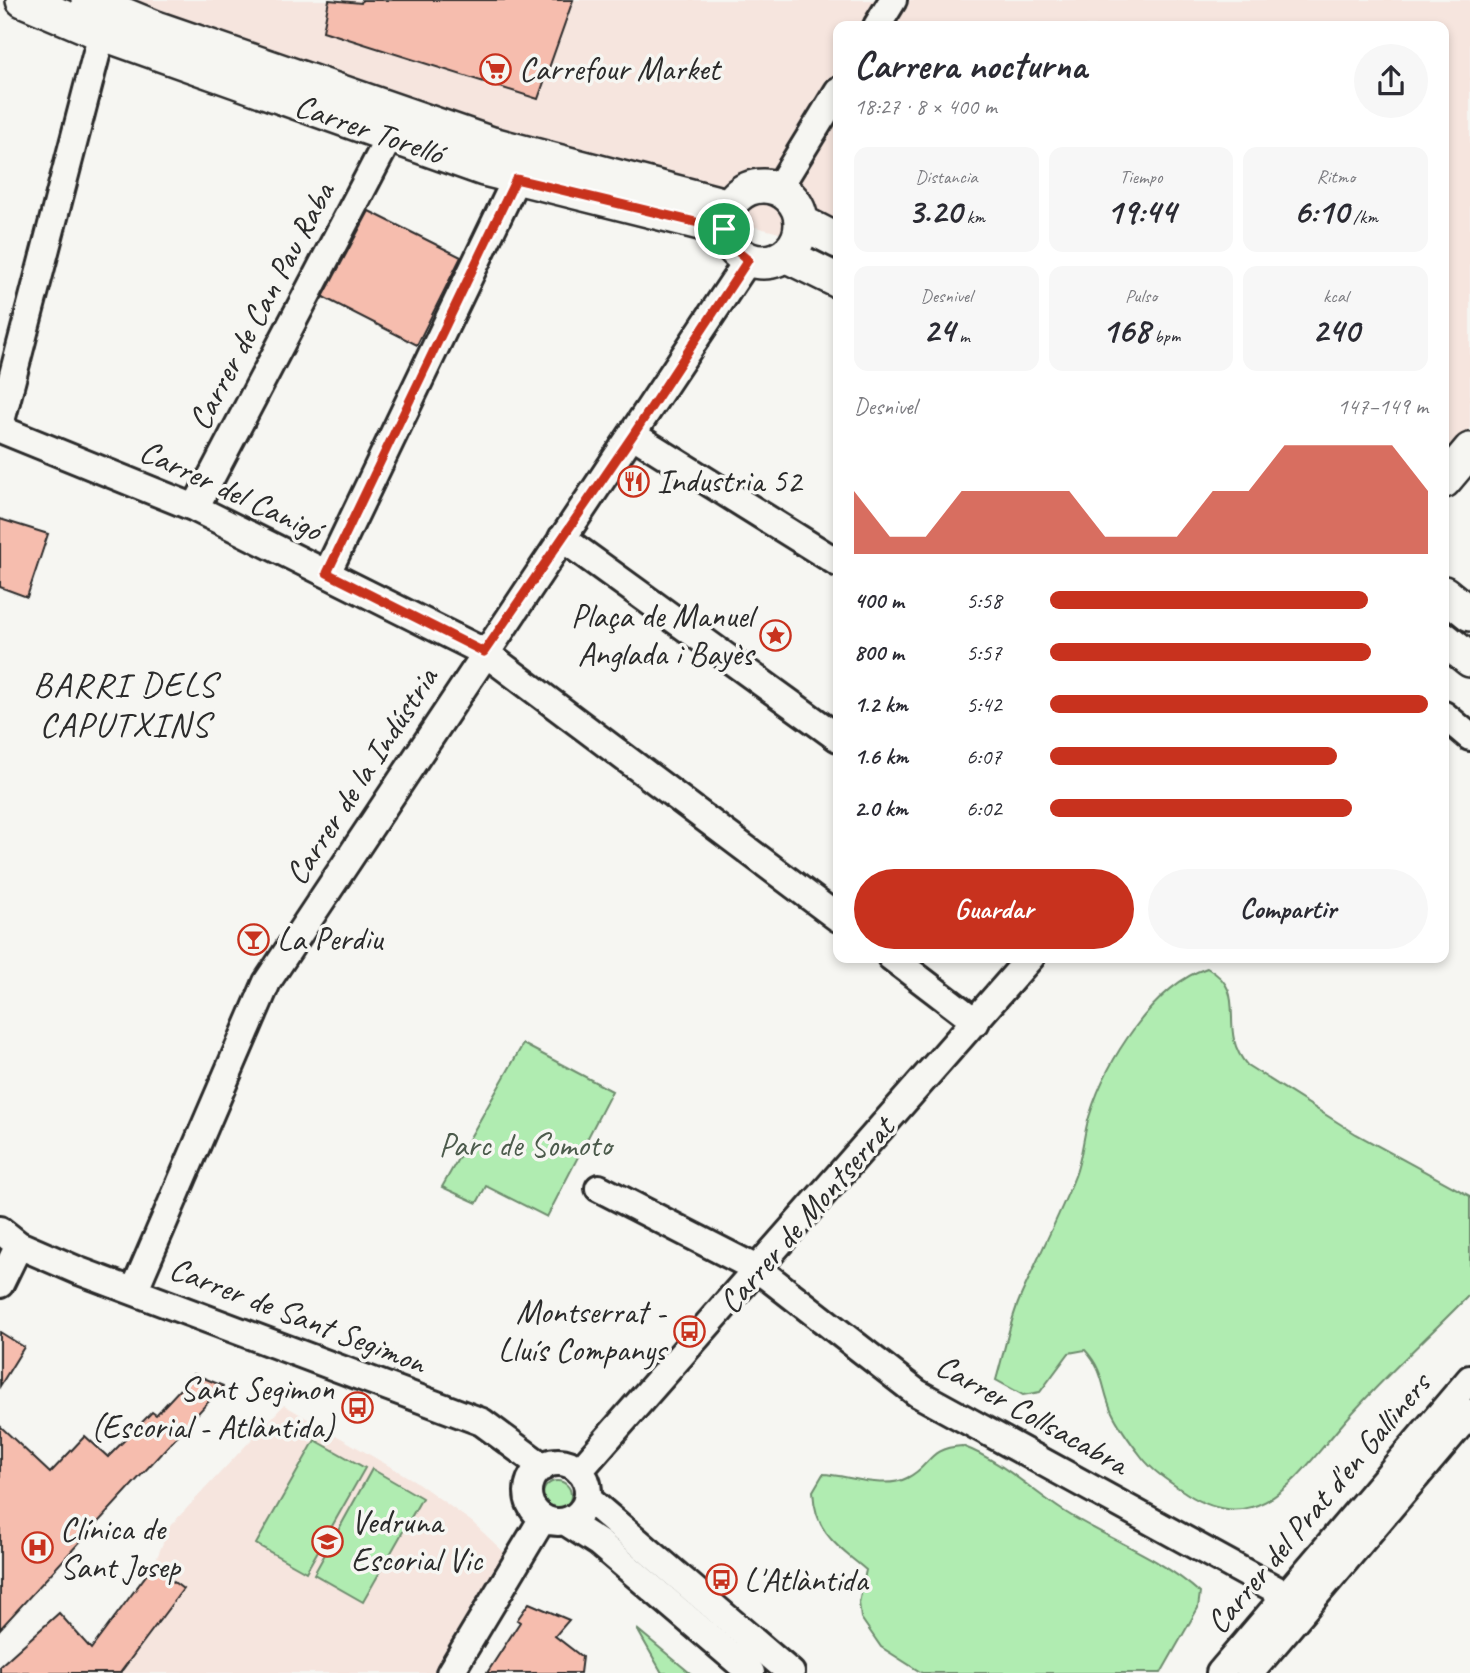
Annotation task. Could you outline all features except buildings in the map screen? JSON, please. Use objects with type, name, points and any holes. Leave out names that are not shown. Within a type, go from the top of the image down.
[{"type":"street","name":"Carrer Torelló","points":[[23,0],[102,11],[492,144],[727,217]]},
{"type":"street","points":[[880,21],[893,0]]},
{"type":"street","name":"Carrer Torelló","points":[[102,11],[390,136],[516,179],[727,217]]},
{"type":"street","points":[[0,427],[102,11]]},
{"type":"street","points":[[778,189],[833,98]]},
{"type":"street","name":"Carrer de Can Pau Raba","points":[[195,508],[390,136]]},
{"type":"street","points":[[327,573],[516,179]]},
{"type":"street","points":[[762,186],[778,189],[794,202],[801,222],[797,241],[785,255],[767,262],[748,260],[732,247],[727,217],[740,193],[762,186]]},
{"type":"street","points":[[801,222],[833,239]]},
{"type":"street","points":[[785,255],[833,279]]},
{"type":"street","name":"Carrer de la Indústria","points":[[134,1291],[267,982],[484,652],[633,435],[748,260]]},
{"type":"street","name":"Carrer del Canigó","points":[[0,427],[195,508],[484,652],[833,914]]},
{"type":"street","points":[[633,435],[833,560]]},
{"type":"street","points":[[1449,475],[1470,450]]},
{"type":"street","points":[[562,538],[833,734]]},
{"type":"street","points":[[1449,597],[1470,614]]},
{"type":"street","points":[[1449,643],[1470,660]]},
{"type":"street","points":[[1449,719],[1470,737]]},
{"type":"street","points":[[899,963],[976,1022]]},
{"type":"street","name":"Carrer de Montserrat","points":[[579,1471],[759,1270],[1026,963]]},
{"type":"street","name":"Carrer Collsacabra","points":[[599,1188],[759,1270],[917,1392],[1286,1595]]},
{"type":"street","points":[[0,1284],[10,1238]]},
{"type":"street","name":"Carrer de Sant Segimon","points":[[10,1238],[134,1291],[482,1422],[543,1467]]},
{"type":"street","name":"Carrer del Prat d'en Galliners","points":[[1220,1673],[1470,1379]]},
{"type":"street","name":"Carrer del Prat d'en Galliners","points":[[1250,1673],[1470,1413]]},
{"type":"street","points":[[450,1673],[555,1520],[580,1513],[588,1499],[587,1484],[579,1471],[565,1463],[543,1467],[530,1483],[529,1496],[534,1509],[555,1520],[599,1543],[751,1673]]},
{"type":"street","points":[[588,1499],[792,1673]]},
{"type":"shaded area","points":[[52,0],[1470,0],[1470,452],[1449,476],[1449,21],[833,21],[833,259],[791,236],[518,166]]},
{"type":"shaded area","name":"Vedruna Escorial Vic","points":[[284,1405],[415,1481],[472,1522],[508,1556],[433,1673],[74,1673],[153,1567],[170,1526]]},
{"type":"green space","points":[[1207,968],[1228,988],[1234,1038],[1247,1065],[1356,1134],[1470,1196],[1470,1294],[1371,1393],[1292,1482],[1275,1496],[1256,1506],[1235,1510],[1212,1506],[1186,1493],[1145,1461],[1115,1418],[1096,1365],[1085,1350],[1069,1353],[1040,1392],[1023,1395],[996,1380],[1016,1308],[1075,1176],[1090,1114],[1107,1072],[1134,1028],[1150,1008],[1187,977]]},
{"type":"green space","name":"Parc de Somoto","points":[[523,1044],[612,1091],[547,1217],[486,1186],[477,1203],[442,1187]]},
{"type":"green space","points":[[315,1440],[365,1468],[306,1572],[256,1544]]},
{"type":"green space","points":[[962,1446],[1002,1467],[1062,1510],[1167,1568],[1200,1593],[1198,1608],[1161,1673],[922,1673],[881,1647],[861,1618],[859,1603],[866,1570],[829,1537],[818,1518],[813,1491],[823,1474],[877,1482],[898,1481],[915,1473],[942,1450]]},
{"type":"green space","points":[[372,1469],[422,1498],[363,1602],[314,1574]]},
{"type":"green space","points":[[557,1481],[567,1485],[571,1495],[567,1505],[557,1509],[547,1505],[543,1495],[547,1485]]},
{"type":"green space","points":[[637,1629],[690,1673],[662,1673]]},
{"type":"place","name":"Carrefour Market","points":[[496,69]]},
{"type":"place","name":"Industria 52","points":[[634,481]]},
{"type":"place","name":"Plaça de Manuel Anglada i Bayès","points":[[776,635]]},
{"type":"place","name":"La Perdiu","points":[[254,939]]},
{"type":"place","name":"Montserrat - Lluís Companys","points":[[689,1331]]},
{"type":"place","name":"Sant Segimon (Escorial - Atlàntida)","points":[[357,1408]]},
{"type":"place","name":"Vedruna Escorial Vic","points":[[328,1541]]},
{"type":"place","name":"Clínica de Sant Josep","points":[[37,1548]]},
{"type":"place","name":"L'Atlàntida","points":[[721,1580]]},
{"type":"district","name":"BARRI DELS CAPUTXINS","points":[[125,704]]},
{"type":"route","points":[[516,179],[724,229],[732,247],[748,260],[633,435],[484,652],[327,573],[516,179]]}]
